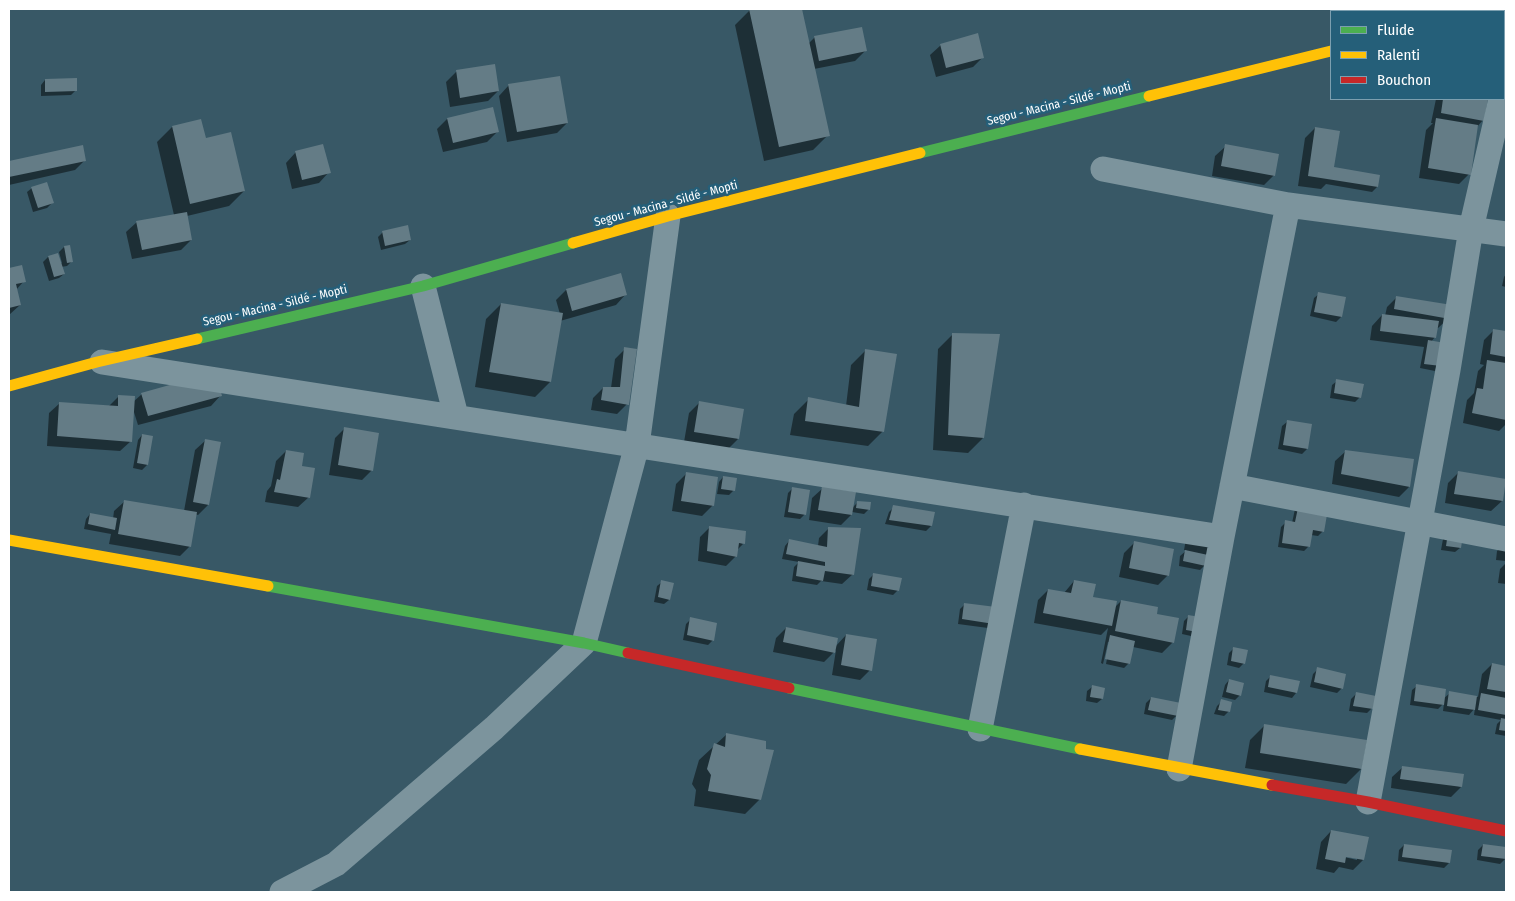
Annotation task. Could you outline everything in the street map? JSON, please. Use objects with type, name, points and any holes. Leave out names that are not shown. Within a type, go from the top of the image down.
[{"type":"street","name":"Segou - Macina - Sildé - Mopti","points":[[9,386],[97,362],[423,286],[668,216],[1330,51]]},
{"type":"street","points":[[1368,802],[1448,370],[1472,229],[1501,100]]},
{"type":"street","points":[[1103,169],[1288,205],[1506,234]]},
{"type":"street","points":[[1179,769],[1222,536],[1288,205]]},
{"type":"street","points":[[282,892],[336,864],[487,734],[584,644],[637,445],[668,216]]},
{"type":"street","points":[[423,286],[456,416]]},
{"type":"street","points":[[97,362],[456,416],[1222,536]]},
{"type":"street","points":[[1232,486],[1506,539]]},
{"type":"street","points":[[980,729],[1024,506]]},
{"type":"street","points":[[9,540],[584,644],[980,729],[1179,769],[1368,802],[1506,831]]},
{"type":"building","points":[[749,9],[802,9],[830,136],[779,147]]},
{"type":"building","points":[[862,27],[867,51],[819,61],[814,36]]},
{"type":"building","points":[[978,33],[984,58],[946,68],[940,44]]},
{"type":"building","points":[[495,64],[499,91],[460,98],[456,70]]},
{"type":"building","points":[[560,76],[568,123],[517,132],[508,84]]},
{"type":"building","points":[[77,78],[77,91],[45,92],[45,79]]},
{"type":"building","points":[[1443,100],[1488,100],[1484,121],[1441,113]]},
{"type":"building","points":[[493,107],[499,132],[453,143],[447,118]]},
{"type":"building","points":[[1436,118],[1478,125],[1471,175],[1428,168]]},
{"type":"building","points":[[201,119],[206,138],[231,132],[245,191],[190,204],[172,126]]},
{"type":"building","points":[[1315,127],[1340,131],[1334,167],[1380,175],[1378,187],[1308,176]]},
{"type":"building","points":[[323,144],[331,173],[302,180],[295,151]]},
{"type":"building","points":[[1225,144],[1279,154],[1275,176],[1221,166]]},
{"type":"building","points":[[83,145],[86,161],[9,177],[9,161]]},
{"type":"building","points":[[47,182],[54,203],[38,208],[31,187]]},
{"type":"building","points":[[187,212],[192,240],[142,250],[136,221]]},
{"type":"building","points":[[408,225],[411,240],[385,246],[382,231]]},
{"type":"building","points":[[70,245],[73,262],[67,263],[64,246]]},
{"type":"building","points":[[58,253],[65,274],[54,277],[48,256]]},
{"type":"building","points":[[22,265],[26,282],[16,284],[21,305],[9,308],[9,268]]},
{"type":"building","points":[[621,273],[627,295],[572,311],[566,289]]},
{"type":"building","points":[[1318,292],[1346,297],[1342,317],[1314,312]]},
{"type":"building","points":[[1396,296],[1452,305],[1450,319],[1394,309]]},
{"type":"building","points":[[501,303],[563,313],[551,382],[489,372]]},
{"type":"building","points":[[1382,314],[1439,321],[1436,338],[1380,331]]},
{"type":"building","points":[[1493,329],[1506,331],[1506,357],[1490,354]]},
{"type":"building","points":[[952,333],[1000,334],[984,438],[948,435]]},
{"type":"building","points":[[1428,340],[1445,343],[1441,366],[1424,364]]},
{"type":"building","points":[[624,347],[637,349],[629,405],[601,400],[603,387],[620,387]]},
{"type":"building","points":[[865,349],[897,354],[884,432],[805,421],[808,397],[859,407]]},
{"type":"building","points":[[1487,360],[1506,363],[1506,420],[1472,413],[1477,388],[1483,389]]},
{"type":"building","points":[[216,372],[222,396],[148,416],[141,393]]},
{"type":"building","points":[[1336,379],[1364,384],[1361,398],[1334,393]]},
{"type":"building","points":[[118,395],[135,396],[132,442],[57,436],[59,402],[118,406]]},
{"type":"building","points":[[699,401],[744,409],[739,439],[694,432]]},
{"type":"building","points":[[1287,420],[1312,424],[1308,449],[1283,445]]},
{"type":"building","points":[[344,427],[379,433],[373,471],[338,465]]},
{"type":"building","points":[[142,434],[153,436],[148,465],[137,463]]},
{"type":"building","points":[[205,439],[221,442],[209,505],[193,502]]},
{"type":"building","points":[[286,450],[304,453],[302,466],[315,468],[310,498],[274,492],[277,479],[280,480]]},
{"type":"building","points":[[1345,450],[1414,459],[1410,487],[1341,474]]},
{"type":"building","points":[[1458,471],[1506,479],[1503,501],[1454,494]]},
{"type":"building","points":[[686,472],[718,477],[714,506],[681,501]]},
{"type":"building","points":[[723,476],[737,478],[735,491],[721,489]]},
{"type":"building","points":[[822,486],[856,492],[852,515],[818,510]]},
{"type":"building","points":[[792,487],[810,490],[806,515],[788,512]]},
{"type":"building","points":[[124,500],[197,512],[191,547],[118,534]]},
{"type":"building","points":[[857,501],[871,502],[870,510],[856,508]]},
{"type":"building","points":[[1299,503],[1328,509],[1324,532],[1313,530],[1310,547],[1282,543],[1285,520],[1295,522]]},
{"type":"building","points":[[893,505],[935,512],[932,526],[889,520]]},
{"type":"building","points":[[90,513],[117,518],[115,530],[88,524]]},
{"type":"building","points":[[709,526],[746,531],[745,544],[739,543],[737,557],[707,551]]},
{"type":"building","points":[[828,527],[861,528],[854,575],[825,571],[823,581],[796,576],[798,561],[825,566],[825,562],[786,554],[789,539],[827,547]]},
{"type":"building","points":[[1448,533],[1463,535],[1461,548],[1446,546]]},
{"type":"building","points":[[1134,541],[1174,549],[1169,576],[1129,568]]},
{"type":"building","points":[[1185,550],[1208,555],[1206,566],[1183,561]]},
{"type":"building","points":[[873,573],[902,578],[899,591],[871,586]]},
{"type":"building","points":[[661,580],[674,583],[670,600],[658,597]]},
{"type":"building","points":[[1074,580],[1096,584],[1093,597],[1117,601],[1112,626],[1043,613],[1048,589],[1071,593]]},
{"type":"building","points":[[1121,600],[1158,607],[1157,614],[1179,618],[1174,643],[1115,631]]},
{"type":"building","points":[[964,603],[996,607],[994,624],[962,619]]},
{"type":"building","points":[[1188,615],[1200,617],[1197,632],[1186,630]]},
{"type":"building","points":[[690,617],[717,623],[714,641],[687,635]]},
{"type":"building","points":[[786,627],[838,638],[835,653],[783,642]]},
{"type":"building","points":[[846,634],[877,639],[872,671],[841,665]]},
{"type":"building","points":[[1110,635],[1135,641],[1130,664],[1105,659]]},
{"type":"building","points":[[1233,647],[1248,650],[1245,664],[1231,661]]},
{"type":"building","points":[[1492,663],[1506,666],[1506,692],[1487,689]]},
{"type":"building","points":[[1317,667],[1346,674],[1343,689],[1314,682]]},
{"type":"building","points":[[1270,675],[1300,681],[1297,693],[1268,687]]},
{"type":"building","points":[[1229,679],[1244,683],[1241,696],[1226,692]]},
{"type":"building","points":[[1416,684],[1446,689],[1444,705],[1414,701]]},
{"type":"building","points":[[1092,685],[1105,688],[1103,699],[1090,697]]},
{"type":"building","points":[[1449,691],[1477,696],[1475,710],[1447,706]]},
{"type":"building","points":[[1356,692],[1376,696],[1373,709],[1353,706]]},
{"type":"building","points":[[1481,693],[1506,698],[1506,715],[1478,710]]},
{"type":"building","points":[[1151,697],[1181,703],[1178,716],[1148,710]]},
{"type":"building","points":[[1221,699],[1232,702],[1230,712],[1218,710]]},
{"type":"building","points":[[1501,718],[1506,719],[1506,731],[1499,730]]},
{"type":"building","points":[[1264,724],[1367,740],[1362,769],[1260,753]]},
{"type":"building","points":[[726,733],[766,741],[766,749],[774,750],[761,800],[708,791],[711,775],[707,769],[714,743],[725,747]]},
{"type":"building","points":[[1402,766],[1464,774],[1462,787],[1400,779]]},
{"type":"building","points":[[1331,830],[1369,837],[1364,860],[1346,857],[1345,863],[1325,859]]},
{"type":"building","points":[[1404,844],[1452,850],[1450,863],[1402,857]]},
{"type":"building","points":[[1483,844],[1506,847],[1506,859],[1481,856]]},
{"type":"traffic: fast","points":[[920,153],[1149,96]]},
{"type":"traffic: fast","points":[[197,339],[423,286],[573,243]]},
{"type":"traffic: fast","points":[[268,586],[584,643],[628,653]]},
{"type":"traffic: fast","points":[[789,688],[1080,749]]},
{"type":"traffic: slow","points":[[1149,96],[1330,51]]},
{"type":"traffic: slow","points":[[573,243],[668,216],[920,153]]},
{"type":"traffic: slow","points":[[9,386],[97,362],[197,339]]},
{"type":"traffic: slow","points":[[9,540],[268,586]]},
{"type":"traffic: slow","points":[[1080,749],[1272,785]]},
{"type":"traffic: jam","points":[[628,653],[789,688]]},
{"type":"traffic: jam","points":[[1272,785],[1368,802],[1506,831]]}]
